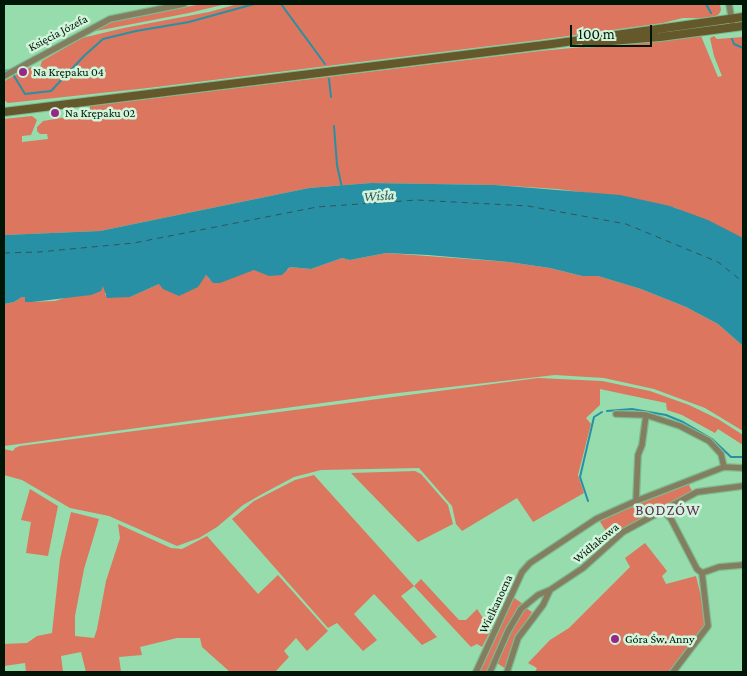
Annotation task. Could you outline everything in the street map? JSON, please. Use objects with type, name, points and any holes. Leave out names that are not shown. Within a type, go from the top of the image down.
[{"type":"main road","points":[[552,44],[660,37],[718,29],[743,18]]},
{"type":"main road","points":[[4,112],[732,23],[743,26]]},
{"type":"street","name":"Księcia Józefa","points":[[4,76],[110,18],[184,4]]},
{"type":"street","points":[[729,4],[732,23]]},
{"type":"street","points":[[616,414],[646,415],[672,422],[708,441],[721,454],[724,467]]},
{"type":"street","points":[[636,501],[638,455],[642,445],[646,415]]},
{"type":"street","name":"Widłakowa","points":[[596,520],[636,501],[724,467],[743,468]]},
{"type":"street","name":"Widłakowa","points":[[507,672],[518,638],[543,605],[550,590],[603,552],[623,532],[696,492],[743,486]]},
{"type":"street","points":[[662,509],[671,519],[697,569],[702,573],[708,626],[672,672]]},
{"type":"street","name":"Wielkanocna","points":[[476,672],[522,572],[530,563],[596,520]]},
{"type":"street","points":[[702,573],[719,567],[743,565]]},
{"type":"street","name":"Wielkanocna","points":[[490,672],[508,631],[521,609],[538,595],[550,590]]},
{"type":"shaded area","points":[[202,4],[226,4],[96,31],[96,29],[120,19]]},
{"type":"shaded area","points":[[238,4],[720,4],[721,10],[719,14],[712,18],[683,18],[663,23],[539,40],[148,88],[8,103],[4,100],[4,83],[6,80],[31,67],[34,70],[40,67],[42,61],[82,38],[209,12]]},
{"type":"shaded area","points":[[701,36],[718,77],[722,76],[714,56],[710,38],[714,36],[717,39],[743,37],[743,241],[676,208],[636,199],[557,189],[495,185],[371,183],[309,188],[100,231],[4,235],[4,119],[32,116],[37,120],[31,135],[22,136],[22,142],[48,139],[47,134],[40,134],[37,131],[37,127],[43,121],[86,114],[90,111],[90,106],[540,51]]},
{"type":"shaded area","points":[[386,253],[509,262],[550,268],[582,276],[598,276],[641,289],[686,307],[718,324],[743,346],[743,431],[705,408],[654,389],[604,378],[555,375],[389,394],[4,446],[4,304],[14,302],[22,297],[25,297],[26,302],[55,301],[103,286],[106,288],[105,295],[130,297],[159,284],[206,275],[210,280],[254,270],[288,270],[290,267],[311,269],[342,258],[350,260]]},
{"type":"shaded area","points":[[538,378],[602,381],[650,391],[689,405],[718,419],[743,435],[743,445],[718,429],[715,433],[682,415],[667,410],[666,403],[600,389],[600,405],[586,418],[591,424],[578,475],[584,493],[533,522],[517,498],[462,531],[456,524],[452,506],[419,468],[321,470],[294,477],[243,505],[217,527],[199,538],[177,546],[109,516],[70,508],[22,480],[4,475],[4,449],[13,451],[20,446]]},
{"type":"shaded area","points":[[415,471],[421,474],[448,505],[453,524],[418,542],[351,473]]},
{"type":"shaded area","points":[[314,475],[414,586],[401,596],[437,637],[422,645],[374,594],[354,614],[377,640],[363,651],[337,623],[328,628],[232,519],[254,501],[295,480]]},
{"type":"shaded area","points":[[701,477],[689,485],[692,491],[625,528],[612,541],[599,520],[683,482]]},
{"type":"shaded area","points":[[30,489],[58,506],[48,556],[26,553],[31,522],[21,520]]},
{"type":"shaded area","points":[[71,512],[99,519],[84,569],[75,616],[75,636],[94,638],[106,581],[120,538],[118,524],[171,548],[182,549],[207,536],[258,594],[278,575],[328,631],[307,651],[296,638],[284,651],[289,657],[275,672],[230,672],[202,647],[200,638],[177,638],[140,647],[142,655],[119,657],[121,672],[86,672],[81,652],[61,656],[63,672],[26,672],[25,663],[4,666],[4,644],[27,643],[37,636],[52,633],[60,559]]},
{"type":"shaded area","points":[[645,543],[667,571],[662,576],[666,584],[696,576],[705,613],[704,629],[671,672],[535,672],[537,668],[528,663],[550,640],[569,628],[630,567],[625,558]]},
{"type":"shaded area","points":[[421,579],[459,620],[466,620],[477,609],[491,630],[482,647],[477,644],[471,647],[414,586]]},
{"type":"shaded area","points":[[513,597],[523,604],[487,672],[480,672]]},
{"type":"shaded area","points":[[526,608],[532,612],[517,637],[506,669],[497,663],[509,632]]},
{"type":"water","name":"Wisła","points":[[371,183],[495,185],[620,195],[670,206],[708,220],[743,238],[743,346],[718,324],[686,307],[641,289],[598,276],[582,276],[550,268],[509,262],[428,255],[386,253],[350,260],[342,258],[311,269],[290,267],[282,275],[269,276],[254,270],[220,283],[213,283],[206,275],[198,287],[179,296],[163,289],[159,284],[130,297],[107,298],[103,286],[101,291],[91,295],[32,302],[25,302],[25,297],[22,297],[14,302],[4,304],[4,235],[100,231],[309,188]]},
{"type":"waterway","points":[[14,76],[25,94],[51,91],[103,39],[189,22],[254,4]]},
{"type":"waterway","points":[[281,4],[325,64]]},
{"type":"waterway","points":[[706,4],[711,13]]},
{"type":"waterway","points":[[732,39],[734,44],[743,48]]},
{"type":"waterway","points":[[4,71],[10,70]]},
{"type":"waterway","points":[[329,79],[331,97]]},
{"type":"waterway","points":[[334,126],[337,165],[342,188]]},
{"type":"waterway","points":[[607,411],[632,409],[666,415],[683,422],[712,439],[731,457],[743,457]]},
{"type":"waterway","points":[[588,501],[580,477],[594,417],[602,412]]},
{"type":"ferry route","points":[[4,253],[39,252],[134,243],[317,207],[417,200],[528,206],[626,224],[718,262],[743,282]]},
{"type":"place","name":"Na Krępaku 04","points":[[23,72]]},
{"type":"place","name":"Na Krępaku 02","points":[[55,113]]},
{"type":"place","name":"Góra Św. Anny","points":[[615,639]]},
{"type":"district","name":"BODZÓW","points":[[668,510]]}]
